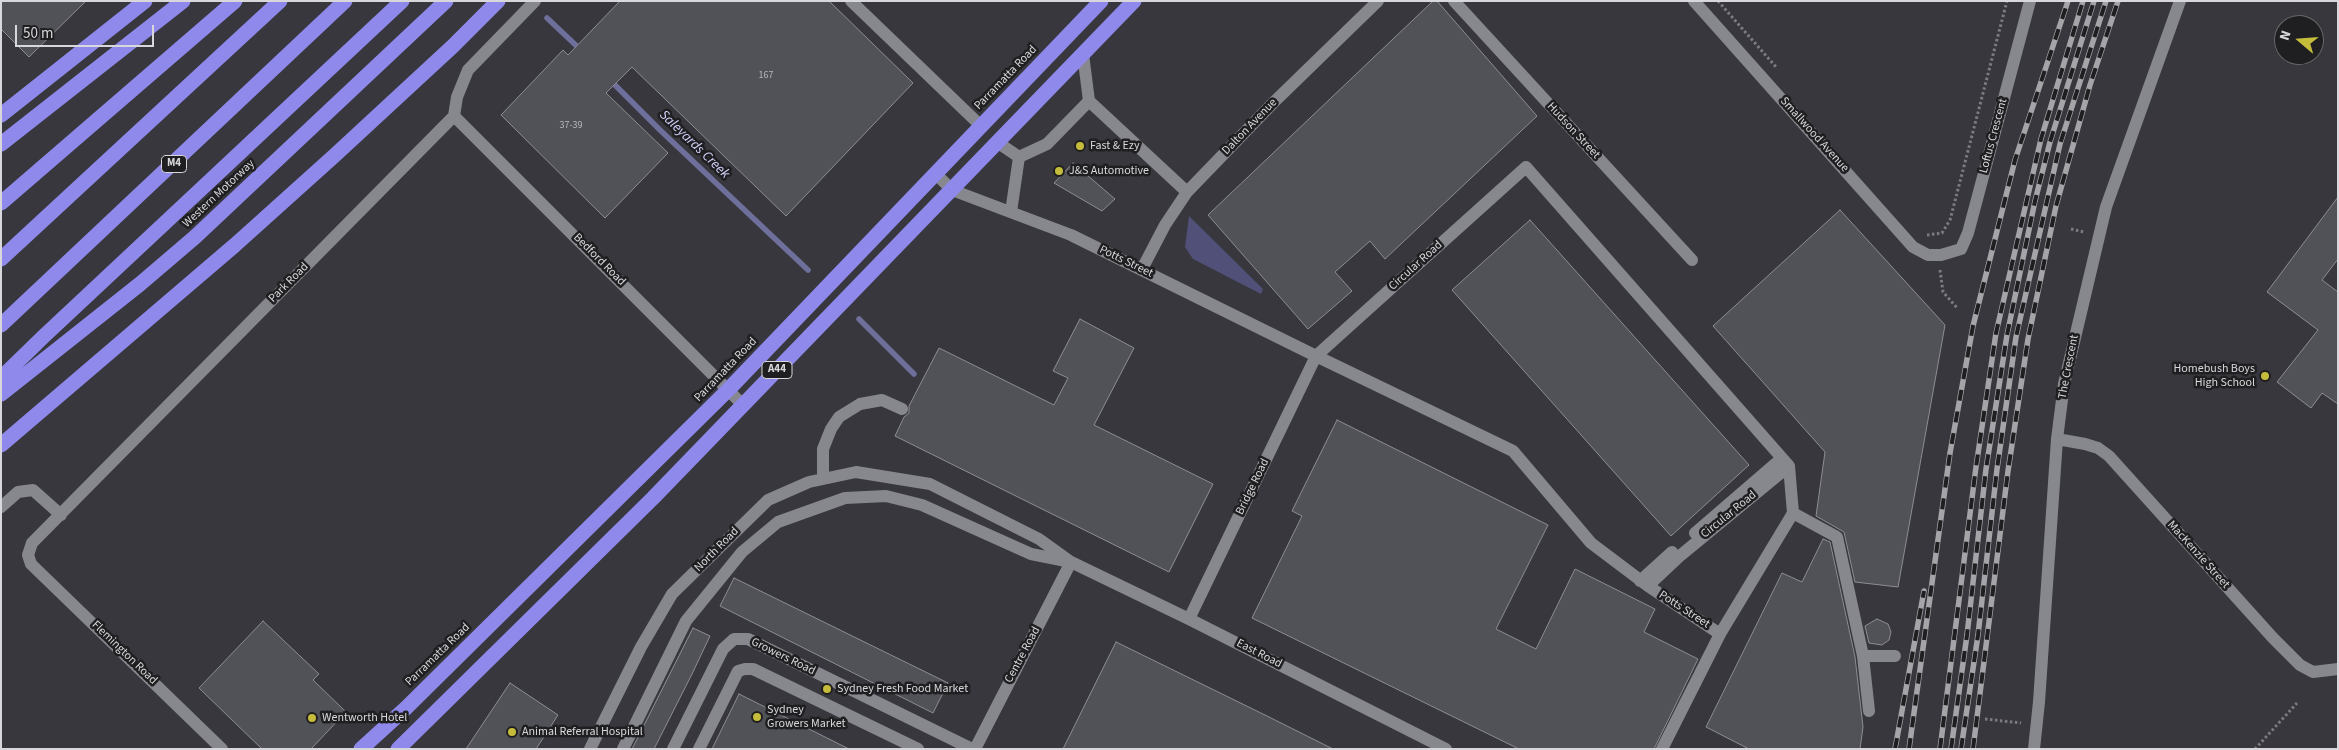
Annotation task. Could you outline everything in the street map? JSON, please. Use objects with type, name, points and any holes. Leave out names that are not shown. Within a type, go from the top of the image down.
[{"type":"highway","points":[[1,116],[145,1]]},
{"type":"highway","points":[[1,144],[183,1]]},
{"type":"highway","points":[[1,203],[235,1]]},
{"type":"highway","points":[[1,259],[280,1]]},
{"type":"highway","name":"M4","points":[[1,324],[345,1]]},
{"type":"highway","points":[[1,378],[402,1]]},
{"type":"highway","name":"Western Motorway","points":[[1,394],[140,284],[195,237],[446,1]]},
{"type":"highway","points":[[1,445],[235,245],[453,46],[498,1]]},
{"type":"highway","name":"Parramatta Road","points":[[361,749],[441,674],[728,390],[1101,1]]},
{"type":"highway","name":"A44","points":[[398,749],[653,498],[1134,1]]},
{"type":"street","points":[[454,116],[457,97],[468,70],[535,1]]},
{"type":"street","points":[[851,1],[981,126]]},
{"type":"street","name":"Dalton Avenue","points":[[1142,269],[1165,225],[1187,192],[1274,102],[1378,1]]},
{"type":"street","name":"Hudson Street","points":[[1454,1],[1692,260]]},
{"type":"street","name":"Smallwood Avenue","points":[[1694,1],[1913,247],[1928,255],[1941,255]]},
{"type":"street","name":"Loftus Crescent","points":[[1941,255],[1961,249],[1968,234],[2030,1]]},
{"type":"street","name":"The Crescent","points":[[2034,749],[2039,702],[2057,439],[2064,384],[2106,207],[2180,1]]},
{"type":"street","points":[[1084,54],[1089,101],[1187,192]]},
{"type":"street","points":[[1019,157],[1047,144],[1089,101]]},
{"type":"street","name":"Bedford Road","points":[[454,116],[743,406]]},
{"type":"street","name":"Park Road","points":[[28,555],[32,543],[454,116]]},
{"type":"street","points":[[998,142],[1019,157]]},
{"type":"street","points":[[1011,212],[1019,157]]},
{"type":"street","name":"Circular Road","points":[[1316,356],[1526,167],[1786,462],[1644,584]]},
{"type":"street","name":"Potts Street","points":[[936,173],[952,190],[1071,235],[1316,356]]},
{"type":"street","points":[[1316,356],[1514,452],[1591,542],[1644,584]]},
{"type":"street","name":"Bridge Road","points":[[1190,619],[1316,356]]},
{"type":"street","points":[[823,479],[823,449],[831,429],[839,417],[860,404],[882,400],[902,409]]},
{"type":"street","name":"MacKenzie Street","points":[[2057,439],[2098,448],[2109,456],[2273,638],[2300,665],[2313,672],[2338,669]]},
{"type":"street","points":[[1662,749],[1720,634],[1793,513],[1786,462]]},
{"type":"street","name":"North Road","points":[[590,749],[641,648],[672,594],[768,500],[809,482],[856,472],[930,484],[1039,539],[1071,562]]},
{"type":"street","points":[[1,507],[18,492],[33,490],[61,515]]},
{"type":"street","points":[[624,749],[686,621],[742,552],[778,522],[845,498],[886,496],[922,505],[1031,554],[1071,562]]},
{"type":"street","points":[[1793,513],[1837,537],[1863,656],[1870,711]]},
{"type":"street","name":"Flemington Road","points":[[28,555],[31,564],[222,749]]},
{"type":"street","name":"East Road","points":[[1071,562],[1190,619],[1446,749]]},
{"type":"street","name":"Centre Road","points":[[973,749],[1071,562]]},
{"type":"street","name":"Potts Street","points":[[1644,584],[1720,634]]},
{"type":"street","name":"Growers Road","points":[[674,749],[723,649],[734,639],[748,639],[973,749]]},
{"type":"street","points":[[1863,656],[1895,656]]},
{"type":"street","name":"Growers Road","points":[[702,748],[738,671],[753,669],[918,749]]},
{"type":"street","points":[[680,735],[702,748]]},
{"type":"path","points":[[1718,1],[1781,72]]},
{"type":"path","points":[[1923,234],[1935,235],[1942,233],[1950,220],[2007,1]]},
{"type":"path","points":[[1941,255],[1940,269],[1943,292],[1958,309]]},
{"type":"path","points":[[2255,749],[2297,703]]},
{"type":"path","points":[[1985,719],[2023,723]]},
{"type":"shaded area","points":[[1189,216],[1263,289],[1261,294],[1193,259],[1185,247]]},
{"type":"building","points":[[1,1],[86,1],[29,57],[1,29]]},
{"type":"building","points":[[620,1],[829,1],[913,83],[786,216],[632,67],[606,93],[668,153],[605,218],[501,115],[563,50],[568,55]]},
{"type":"building","points":[[1433,1],[1437,1],[1537,116],[1385,259],[1370,241],[1335,272],[1352,291],[1308,329],[1208,215]]},
{"type":"building","points":[[1073,163],[1115,199],[1102,211],[1054,183]]},
{"type":"building","points":[[2338,197],[2338,259],[2322,280],[2338,292],[2338,404],[2322,393],[2311,408],[2277,382],[2318,330],[2267,292]]},
{"type":"building","points":[[1840,210],[1945,325],[1898,587],[1855,582],[1844,532],[1816,516],[1825,452],[1713,326]]},
{"type":"building","points":[[1530,220],[1749,465],[1671,536],[1452,290]]},
{"type":"building","points":[[1080,319],[1134,348],[1094,425],[1213,484],[1169,572],[895,436],[904,417],[909,413],[909,406],[939,348],[1054,405],[1068,378],[1053,371]]},
{"type":"building","points":[[1337,420],[1548,525],[1496,629],[1536,649],[1575,569],[1655,609],[1644,632],[1698,659],[1654,749],[1519,749],[1252,618],[1302,516],[1292,511]]},
{"type":"building","points":[[1823,539],[1830,542],[1855,657],[1863,727],[1860,749],[1749,749],[1706,727],[1782,573],[1802,582]]},
{"type":"building","points":[[734,578],[948,683],[933,713],[720,606]]},
{"type":"building","points":[[1877,619],[1888,624],[1891,632],[1889,640],[1882,645],[1869,643],[1865,626]]},
{"type":"building","name":"Wentworth Hotel","points":[[263,621],[319,674],[313,680],[346,712],[311,749],[262,749],[199,688]]},
{"type":"building","points":[[693,628],[710,636],[692,674],[654,749],[632,749]]},
{"type":"building","points":[[1116,642],[1267,716],[1333,749],[1063,749]]},
{"type":"building","name":"Animal Referral Hospital","points":[[510,683],[558,715],[536,749],[466,749]]},
{"type":"building","name":"Sydney Growers Market","points":[[739,694],[849,749],[712,749]]},
{"type":"waterway","name":"Saleyards Creek","points":[[547,18],[582,51]]},
{"type":"waterway","name":"Saleyards Creek","points":[[609,79],[661,131],[808,270]]},
{"type":"waterway","name":"Saleyards Creek","points":[[859,319],[914,374]]},
{"type":"railway","points":[[1909,749],[1950,453],[1973,326],[2015,160],[2068,1]]},
{"type":"railway","points":[[1940,749],[1976,467],[1996,333],[2041,139],[2083,1]]},
{"type":"railway","points":[[1951,749],[1967,635],[1986,469],[2007,335],[2035,201],[2050,142],[2094,1]]},
{"type":"railway","points":[[1961,749],[1978,635],[1997,469],[2016,337],[2060,144],[2106,1]]},
{"type":"railway","points":[[1973,749],[2008,471],[2028,339],[2056,206],[2090,85],[2118,1]]},
{"type":"railway","points":[[1895,749],[1924,591]]},
{"type":"place","name":"Fast & Ezy","points":[[1080,146]]},
{"type":"place","name":"J&S Automotive","points":[[1059,171]]},
{"type":"place","name":"Homebush Boys High School","points":[[2265,376]]},
{"type":"place","name":"Sydney Fresh Food Market","points":[[827,689]]},
{"type":"place","name":"Sydney Growers Market","points":[[757,717]]},
{"type":"place","name":"Wentworth Hotel","points":[[312,718]]},
{"type":"place","name":"Animal Referral Hospital","points":[[512,732]]}]
